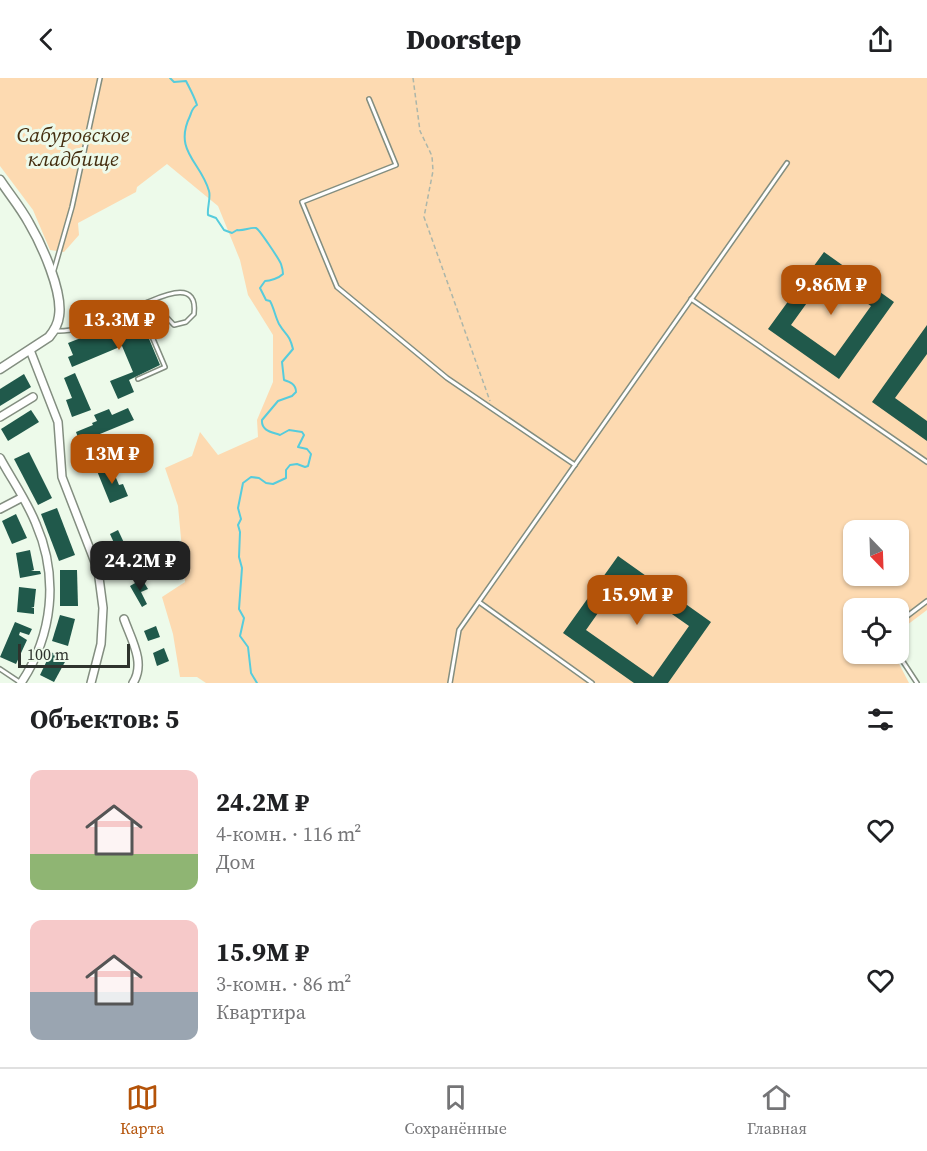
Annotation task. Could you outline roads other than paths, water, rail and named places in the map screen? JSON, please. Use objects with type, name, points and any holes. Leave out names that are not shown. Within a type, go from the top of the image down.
[{"type":"street","points":[[0,180],[30,224],[51,274],[60,308],[59,319],[54,330],[30,350],[0,369]]},
{"type":"street","points":[[30,350],[58,422],[62,477],[98,570],[103,608],[101,644],[91,683]]},
{"type":"street","points":[[0,417],[33,397]]},
{"type":"street","points":[[0,458],[35,521],[45,545],[51,574],[49,615],[45,633],[38,654],[21,683]]},
{"type":"street","points":[[0,509],[21,498]]},
{"type":"street","points":[[124,619],[139,662],[138,676],[134,683]]},
{"type":"lane","points":[[51,274],[55,268],[72,207],[100,78]]},
{"type":"lane","points":[[369,99],[396,165],[302,202],[337,286],[447,378],[575,465]]},
{"type":"lane","points":[[450,683],[459,630],[787,162]]},
{"type":"lane","points":[[54,330],[68,332],[127,308],[140,306],[148,302],[169,294],[180,292],[191,298],[194,304],[194,314],[186,322],[174,325],[155,305],[148,302]]},
{"type":"lane","points":[[691,299],[927,462]]},
{"type":"lane","points":[[138,379],[165,368],[140,306]]},
{"type":"lane","points":[[909,615],[927,601]]},
{"type":"lane","points":[[479,603],[592,683]]},
{"type":"lane","points":[[905,664],[917,683]]},
{"type":"lane","points":[[0,669],[21,683]]},
{"type":"waterway","points":[[170,78],[174,82],[186,81],[197,105],[192,111],[185,138],[190,156],[209,191],[208,215],[216,218],[224,230],[232,233],[237,230],[256,228],[281,264],[283,274],[265,281],[260,288],[266,300],[270,301],[279,324],[292,344],[293,349],[282,362],[284,380],[294,385],[296,392],[278,401],[262,420],[262,424],[263,427],[280,435],[289,430],[302,432],[304,435],[298,447],[307,449],[311,454],[308,466],[290,465],[286,470],[286,478],[273,484],[251,477],[243,483],[238,508],[241,519],[238,525],[239,557],[242,568],[239,609],[244,618],[240,636],[248,647],[251,673],[257,683]]},
{"type":"park label","name":"Сабуровское кладбище","points":[[73,147]]}]
